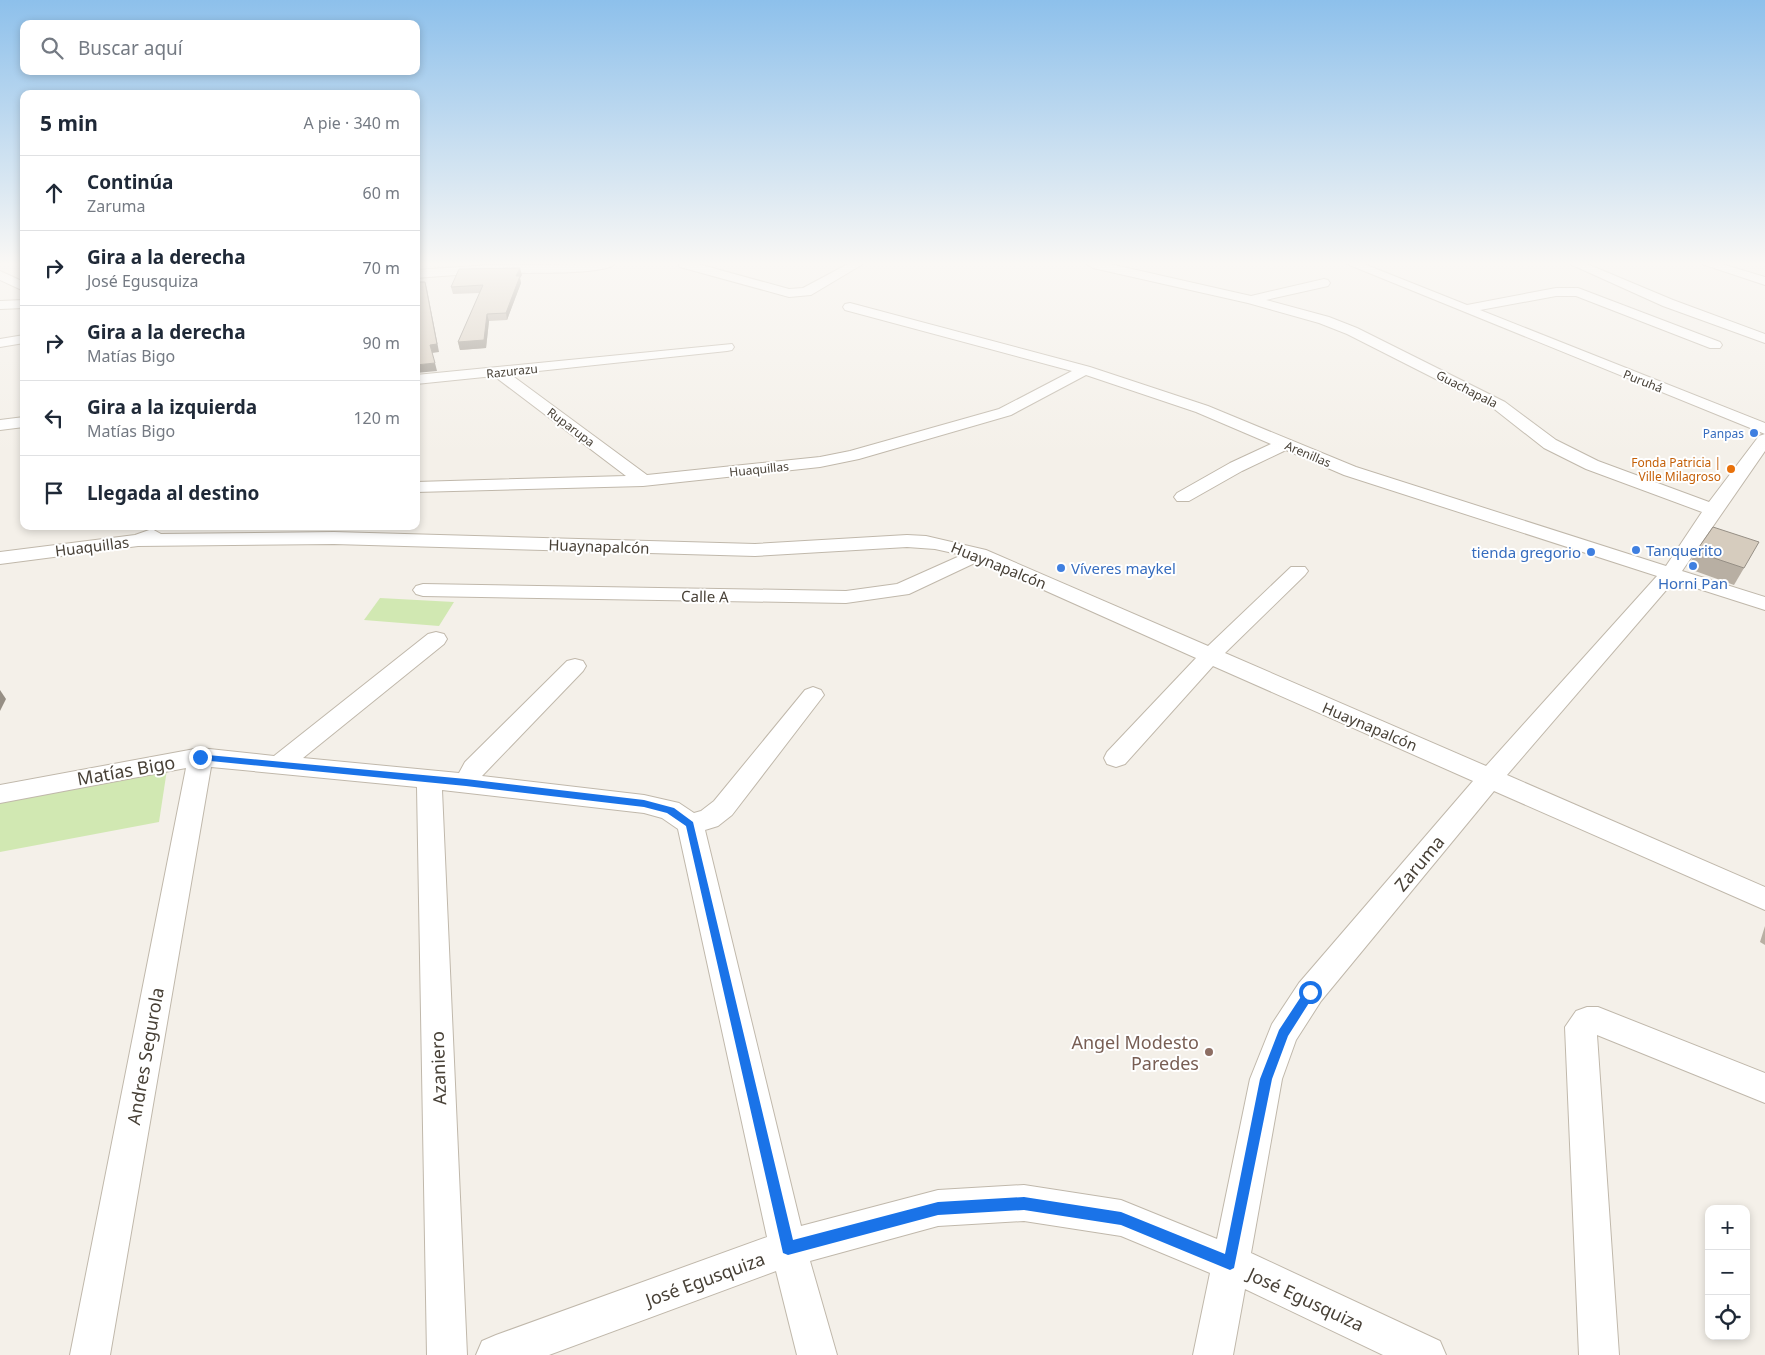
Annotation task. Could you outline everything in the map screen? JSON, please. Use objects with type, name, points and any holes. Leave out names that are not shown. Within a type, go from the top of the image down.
[{"type":"street","name":"Arenillas","points":[[925,327],[1085,370],[1202,409],[1350,471],[1765,604]]},
{"type":"street","name":"Guachapala","points":[[1342,327],[1499,405],[1550,444],[1592,465],[1713,510]]},
{"type":"street","name":"Puruhá","points":[[1511,327],[1765,430]]},
{"type":"street","points":[[1671,327],[1716,345]]},
{"type":"street","points":[[1733,327],[1765,339]]},
{"type":"street","points":[[0,343],[20,340]]},
{"type":"street","name":"Razurazu","points":[[420,380],[499,373],[727,347]]},
{"type":"street","name":"Huaquillas","points":[[420,487],[643,481],[820,462],[853,456],[1005,412],[1085,370]]},
{"type":"street","name":"Ruparupa","points":[[499,373],[643,481]]},
{"type":"street","points":[[0,424],[20,422]]},
{"type":"street","name":"Zaruma","points":[[1213,1355],[1266,1079],[1283,1034],[1310,992],[1490,778],[1670,574],[1713,510],[1765,440]]},
{"type":"street","points":[[1183,497],[1236,467],[1285,444]]},
{"type":"street","name":"Huaquillas","points":[[0,558],[138,540],[166,530]]},
{"type":"street","name":"Huaynapalcón","points":[[138,540],[334,538],[755,550],[932,541],[979,554],[1765,899]]},
{"type":"street","name":"Calle A","points":[[423,590],[846,597],[902,590],[979,554]]},
{"type":"street","points":[[1116,758],[1211,657],[1298,570]]},
{"type":"street","points":[[279,765],[436,639]]},
{"type":"street","points":[[466,782],[474,768],[575,666]]},
{"type":"street","points":[[813,695],[722,808],[709,818],[690,824],[788,1248],[817,1355]]},
{"type":"street","name":"Matías Bigo","points":[[0,794],[200,757],[466,782],[644,804],[670,810],[690,824]]},
{"type":"street","name":"Andres Segurola","points":[[90,1355],[200,757]]},
{"type":"street","name":"Azaniero","points":[[429,780],[447,1355]]},
{"type":"street","points":[[1599,1355],[1581,1027],[1587,1021],[1598,1021],[1765,1088]]},
{"type":"street","name":"José Egusquiza","points":[[496,1355],[788,1248],[938,1208],[1024,1203],[1121,1218],[1230,1263],[1426,1355]]},
{"type":"green space","points":[[380,598],[454,602],[439,626],[364,620]]},
{"type":"green space","points":[[168,763],[159,822],[0,852],[0,794]]},
{"type":"building","points":[[420,327],[434,327],[437,344],[430,345],[435,363],[420,365]]},
{"type":"building","points":[[464,327],[485,327],[484,340],[458,342]]},
{"type":"building","points":[[1713,527],[1759,542],[1744,568],[1705,555],[1697,550]]},
{"type":"place","name":"Panpas","points":[[1754,433]]},
{"type":"place","name":"Fonda Patricia | Ville Milagroso","points":[[1731,469]]},
{"type":"place","name":"Tanquerito","points":[[1636,550]]},
{"type":"place","name":"tienda gregorio","points":[[1591,552]]},
{"type":"place","name":"Horni Pan","points":[[1693,566]]},
{"type":"place","name":"Víveres maykel","points":[[1061,568]]},
{"type":"place","name":"Angel Modesto Paredes","points":[[1209,1052]]},
{"type":"route","points":[[200,757],[466,782],[644,804],[670,810],[690,824],[788,1248],[938,1208],[1024,1203],[1121,1218],[1230,1263],[1266,1079],[1283,1034],[1310,992]]}]
